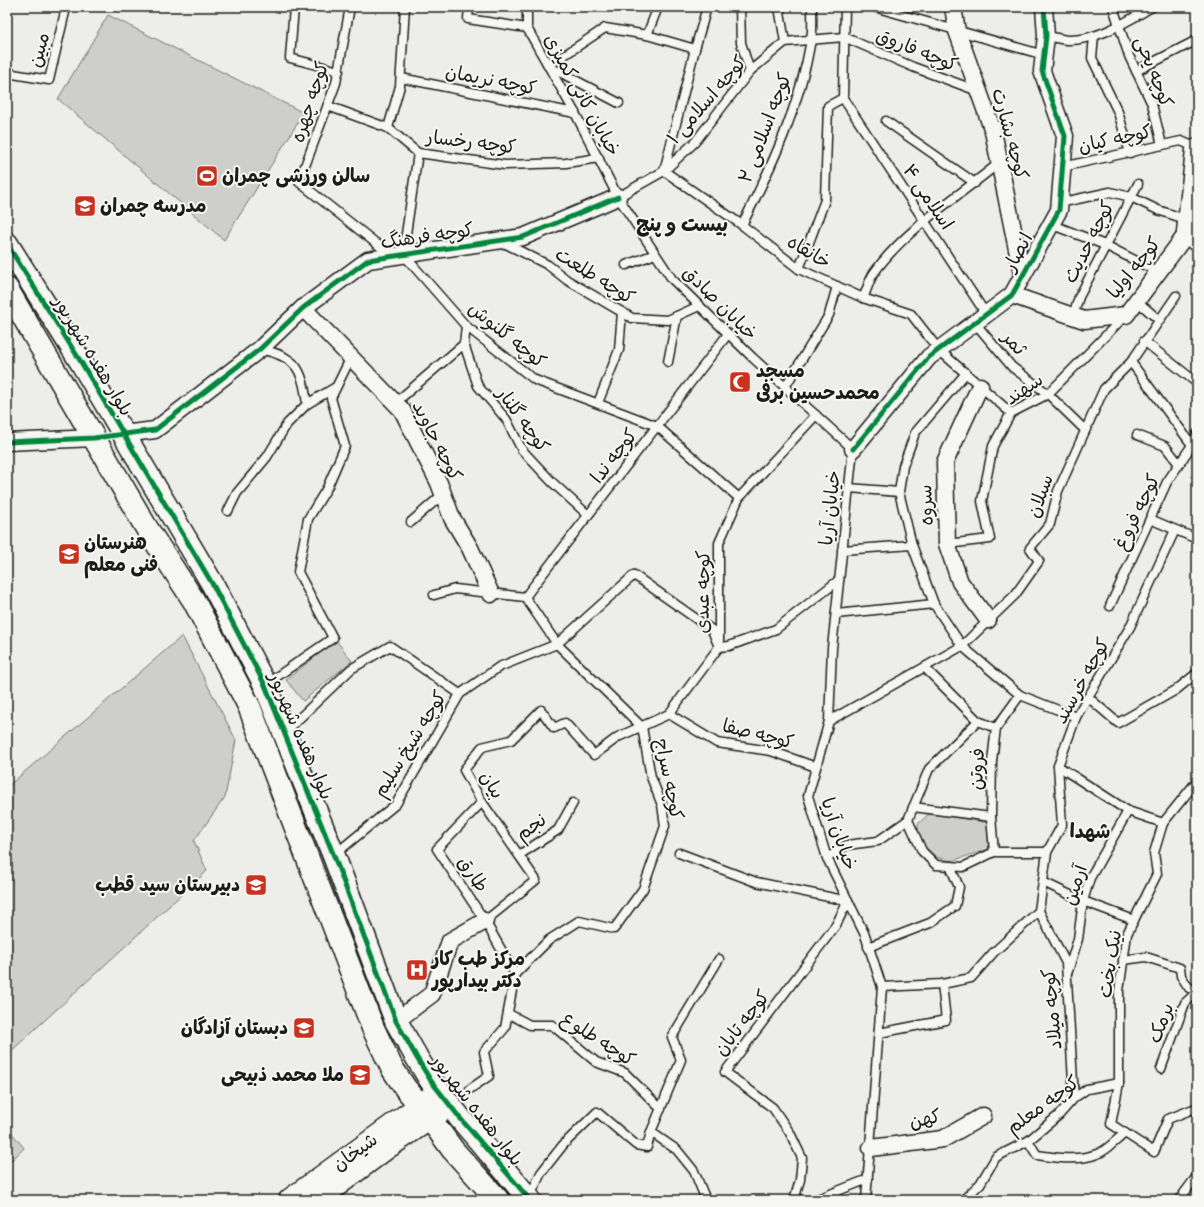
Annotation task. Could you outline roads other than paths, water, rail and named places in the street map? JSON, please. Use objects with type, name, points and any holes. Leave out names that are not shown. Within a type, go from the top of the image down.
[{"type":"street","name":"کوچه بشارت","points":[[953,7],[957,31],[993,131],[1022,274]]},
{"type":"street","name":"انصار","points":[[853,449],[929,357],[1012,295],[1022,274],[1059,210],[1065,136],[1042,71],[1046,36],[1044,7]]},
{"type":"street","points":[[1191,231],[1197,149]]},
{"type":"street","name":"کوچه فرهنگ","points":[[123,434],[155,430],[260,349],[303,308],[368,260],[523,237],[618,197]]},
{"type":"street","name":"کوچه اولیا","points":[[1012,295],[1084,320],[1126,315],[1191,231]]},
{"type":"street","name":"بلوار هفده شهریور","points":[[7,244],[213,584],[266,685],[334,856],[396,1021],[416,1058],[445,1098],[530,1199]]},
{"type":"street","name":"بلوار هفده شهریور","points":[[7,289],[146,527],[194,601],[249,706],[373,1028],[392,1068],[406,1089],[453,1150],[498,1200]]},
{"type":"street","name":"کوچه جاوید","points":[[303,308],[402,410],[443,494],[452,518],[470,548],[491,594]]},
{"type":"street","name":"سروه","points":[[980,386],[945,462],[947,544],[960,582],[988,620]]},
{"type":"street","points":[[7,442],[94,438],[123,434]]},
{"type":"street","points":[[396,1021],[432,994],[450,941],[486,921]]},
{"type":"street","points":[[425,1112],[445,1098]]},
{"type":"street","name":"شیخان","points":[[290,1200],[425,1112]]},
{"type":"street","name":"شیخان","points":[[317,1200],[425,1112]]},
{"type":"street","name":"کهن","points":[[871,1148],[943,1139],[984,1116]]},
{"type":"lane","points":[[294,7],[290,58],[339,71]]},
{"type":"lane","name":"کوچه چهره","points":[[350,7],[339,71],[328,106],[299,182],[398,255]]},
{"type":"lane","points":[[388,128],[400,86],[405,7]]},
{"type":"lane","points":[[469,7],[468,19],[527,28]]},
{"type":"lane","name":"خیابان کانی کمیزی","points":[[527,7],[527,28],[575,113],[618,197]]},
{"type":"lane","points":[[647,35],[658,7]]},
{"type":"lane","points":[[664,171],[707,7]]},
{"type":"lane","points":[[740,7],[741,43],[750,71]]},
{"type":"lane","points":[[779,7],[785,42],[844,37]]},
{"type":"lane","name":"کوچه اسلامی ۲","points":[[742,225],[772,164],[795,105],[811,40],[812,7]]},
{"type":"lane","points":[[799,269],[825,200],[828,106],[843,98],[845,7]]},
{"type":"lane","points":[[874,7],[1044,55]]},
{"type":"lane","points":[[1046,36],[1068,40],[1094,36],[1119,25],[1152,7]]},
{"type":"lane","name":"کوچه یحی","points":[[1114,10],[1129,56],[1152,104],[1162,145]]},
{"type":"lane","name":"مبین","points":[[7,73],[49,80],[65,12]]},
{"type":"lane","points":[[619,102],[548,66],[605,28],[647,35],[695,49]]},
{"type":"lane","points":[[1094,36],[1092,58],[1118,112],[1130,153]]},
{"type":"lane","name":"کوچه فاروق","points":[[844,37],[913,67],[978,91]]},
{"type":"lane","points":[[1136,71],[1197,40]]},
{"type":"lane","name":"کوچه اسلامی ۱","points":[[618,197],[664,171],[695,142],[750,71],[785,42]]},
{"type":"lane","name":"کوچه نریمان","points":[[401,78],[575,113]]},
{"type":"lane","name":"اسلامی ۴","points":[[843,98],[925,221],[981,318]]},
{"type":"lane","name":"کوچه رخسار","points":[[328,106],[388,128],[418,153],[505,165],[566,162],[598,158]]},
{"type":"lane","points":[[886,121],[975,183]]},
{"type":"lane","name":"کوچه کیان","points":[[1062,167],[1181,141],[1197,149]]},
{"type":"lane","points":[[398,255],[418,153]]},
{"type":"lane","points":[[863,298],[874,273],[895,249],[925,221],[999,163]]},
{"type":"lane","name":"خانقاه","points":[[664,171],[742,225],[799,269],[863,298],[911,314],[939,350],[1011,413]]},
{"type":"lane","name":"کوچه حدیث","points":[[1073,316],[1079,297],[1138,184]]},
{"type":"lane","points":[[1059,202],[1110,192],[1131,197],[1158,210],[1191,231]]},
{"type":"lane","name":"خیابان صادق","points":[[618,197],[672,279],[784,387],[853,449]]},
{"type":"lane","points":[[1050,224],[1105,245],[1158,272]]},
{"type":"lane","name":"کوچه طلعت","points":[[499,240],[548,265],[567,280],[632,318],[668,320],[699,306]]},
{"type":"lane","points":[[626,265],[655,254]]},
{"type":"lane","name":"کوچه گلنوش","points":[[398,255],[466,326],[535,380],[657,426],[739,498]]},
{"type":"lane","points":[[784,387],[829,315],[837,286]]},
{"type":"lane","name":"سبلان","points":[[829,721],[962,646],[1015,595],[1039,561],[1030,548],[1050,524],[1058,491],[1104,389],[1131,362],[1176,296]]},
{"type":"lane","points":[[1137,301],[1159,320]]},
{"type":"lane","points":[[598,403],[619,350],[622,312]]},
{"type":"lane","name":"سهند","points":[[947,544],[990,539],[982,501],[993,446],[1011,413],[1048,394],[1126,315]]},
{"type":"lane","points":[[668,362],[677,316]]},
{"type":"lane","name":"ثمر","points":[[981,318],[1012,367],[1048,394],[1085,430]]},
{"type":"lane","name":"کوچه گلنار","points":[[466,326],[464,344],[478,386],[506,419],[522,450],[552,482],[588,515]]},
{"type":"lane","name":"کوچه ندا","points":[[524,597],[728,334]]},
{"type":"lane","points":[[1144,341],[1197,383]]},
{"type":"lane","points":[[395,403],[464,344]]},
{"type":"lane","points":[[260,349],[280,353],[294,363],[304,380],[307,404]]},
{"type":"lane","points":[[266,685],[333,638],[298,572],[308,519],[327,488],[345,446],[331,398],[351,357]]},
{"type":"lane","points":[[1131,362],[1194,447]]},
{"type":"lane","points":[[966,373],[915,433],[903,466],[899,492],[912,545],[934,604],[962,646],[1020,695],[1076,717]]},
{"type":"lane","points":[[228,511],[237,493],[267,457],[287,424],[307,404],[336,386]]},
{"type":"lane","name":"کوچه عبدی","points":[[669,714],[719,647],[719,543],[739,498],[816,415]]},
{"type":"lane","name":"کوچه فروغ","points":[[1110,606],[1167,482],[1179,464],[1194,447],[1197,434]]},
{"type":"lane","points":[[1137,435],[1165,446],[1179,464]]},
{"type":"lane","name":"خیابان آریا","points":[[853,449],[839,580],[829,721],[808,796],[827,858],[865,936],[882,987],[866,1200]]},
{"type":"lane","points":[[849,488],[899,492]]},
{"type":"lane","points":[[411,522],[443,494]]},
{"type":"lane","points":[[1150,519],[1197,539]]},
{"type":"lane","name":"کوچه خرسند","points":[[1047,852],[1062,825],[1058,766],[1076,717],[1089,698],[1130,627],[1175,530]]},
{"type":"lane","points":[[842,550],[912,545]]},
{"type":"lane","name":"کوچه شیخ سلیم","points":[[334,856],[396,804],[460,694],[499,667],[557,644],[634,575],[712,630],[719,647]]},
{"type":"lane","points":[[719,647],[729,646],[776,629],[839,580]]},
{"type":"lane","points":[[434,595],[455,589],[524,597]]},
{"type":"lane","name":"کوچه سراج","points":[[515,974],[549,940],[579,921],[614,929],[643,889],[664,826],[662,805],[650,777],[642,727],[557,644],[524,597]]},
{"type":"lane","points":[[836,614],[934,604]]},
{"type":"lane","points":[[285,732],[352,669],[390,646],[460,694]]},
{"type":"lane","points":[[925,668],[978,721],[996,728]]},
{"type":"lane","points":[[1089,698],[1118,723],[1176,690],[1197,673]]},
{"type":"lane","name":"فروتن","points":[[994,852],[991,817],[992,761],[996,728],[1020,695]]},
{"type":"lane","name":"بیان","points":[[486,921],[536,880],[482,802],[464,770],[482,747],[511,740],[541,710],[554,728],[565,723],[594,755],[618,737],[642,727]]},
{"type":"lane","points":[[642,727],[669,714]]},
{"type":"lane","name":"کوچه صفا","points":[[669,714],[717,743],[771,752],[816,767]]},
{"type":"lane","points":[[827,858],[847,845],[878,841],[908,820],[929,769],[978,721]]},
{"type":"lane","points":[[1058,766],[1128,811],[1163,823]]},
{"type":"lane","name":"نیک بخت","points":[[1125,1133],[1111,1124],[1119,1083],[1119,992],[1127,934],[1157,874],[1154,853],[1163,823],[1197,781]]},
{"type":"lane","name":"طارق","points":[[482,802],[437,849],[486,921],[515,974]]},
{"type":"lane","name":"نجم","points":[[519,855],[558,830],[573,803]]},
{"type":"lane","points":[[913,807],[991,817]]},
{"type":"lane","name":"آرمین","points":[[1067,974],[1078,939],[1083,901],[1090,878],[1128,811]]},
{"type":"lane","points":[[882,987],[942,984],[970,978],[993,953],[1039,911],[1047,852],[994,852],[963,867],[936,865],[922,851],[908,820]]},
{"type":"lane","points":[[679,853],[756,882],[848,901]]},
{"type":"lane","points":[[868,947],[930,923],[955,906],[959,887],[950,866]]},
{"type":"lane","points":[[1043,882],[1083,901],[1134,920]]},
{"type":"lane","name":"کوچه تابان","points":[[794,1200],[800,1180],[802,1158],[790,1133],[773,1108],[725,1072],[836,925],[848,901]]},
{"type":"lane","name":"کوچه میلاد","points":[[1039,911],[1066,963],[1074,1098]]},
{"type":"lane","points":[[1123,960],[1146,957],[1180,968],[1181,976],[1188,988],[1197,991]]},
{"type":"lane","points":[[530,1199],[541,1173],[564,1145],[597,1112],[636,1145],[647,1147],[651,1132],[682,1060],[672,1037],[719,959]]},
{"type":"lane","points":[[470,1089],[489,1076],[484,1052],[505,1028],[509,1014],[515,974]]},
{"type":"lane","points":[[879,1033],[946,1020],[942,984]]},
{"type":"lane","name":"برمک","points":[[1161,1069],[1185,1003],[1197,991]]},
{"type":"lane","name":"کوچه طلوع","points":[[509,1014],[530,1024],[552,1025],[596,1062],[625,1073],[661,1109]]},
{"type":"lane","name":"کوچه معلم","points":[[963,1200],[980,1184],[996,1157],[1028,1141],[1059,1115],[1074,1098],[1087,1089],[1119,1083]]},
{"type":"lane","points":[[1028,1141],[1037,1155],[1078,1158],[1098,1154],[1125,1133],[1154,1152],[1168,1119],[1193,1110],[1197,1111]]},
{"type":"lane","points":[[651,1132],[677,1150],[694,1171],[706,1200]]},
{"type":"lane","points":[[1179,1200],[1197,1176]]},
{"type":"lane","points":[[814,1200],[868,1179]]},
{"type":"place","name":"سالن ورزشی چمران","points":[[207,176]]},
{"type":"place","name":"مدرسه چمران","points":[[85,206]]},
{"type":"place","name":"مسجد محمدحسین برفی","points":[[740,382]]},
{"type":"place","name":"هنرستان فنی معلم","points":[[69,554]]},
{"type":"place","name":"دبیرستان سید قطب","points":[[256,885]]},
{"type":"place","name":"مرکز طب کار دکتر بیدارپور","points":[[417,970]]},
{"type":"place","name":"دبستان آزادگان","points":[[304,1028]]},
{"type":"place","name":"ملا محمد ذبیحی","points":[[360,1075]]},
{"type":"district","name":"بیست و پنج","points":[[682,224]]},
{"type":"district","name":"شهدا","points":[[1090,831]]}]
